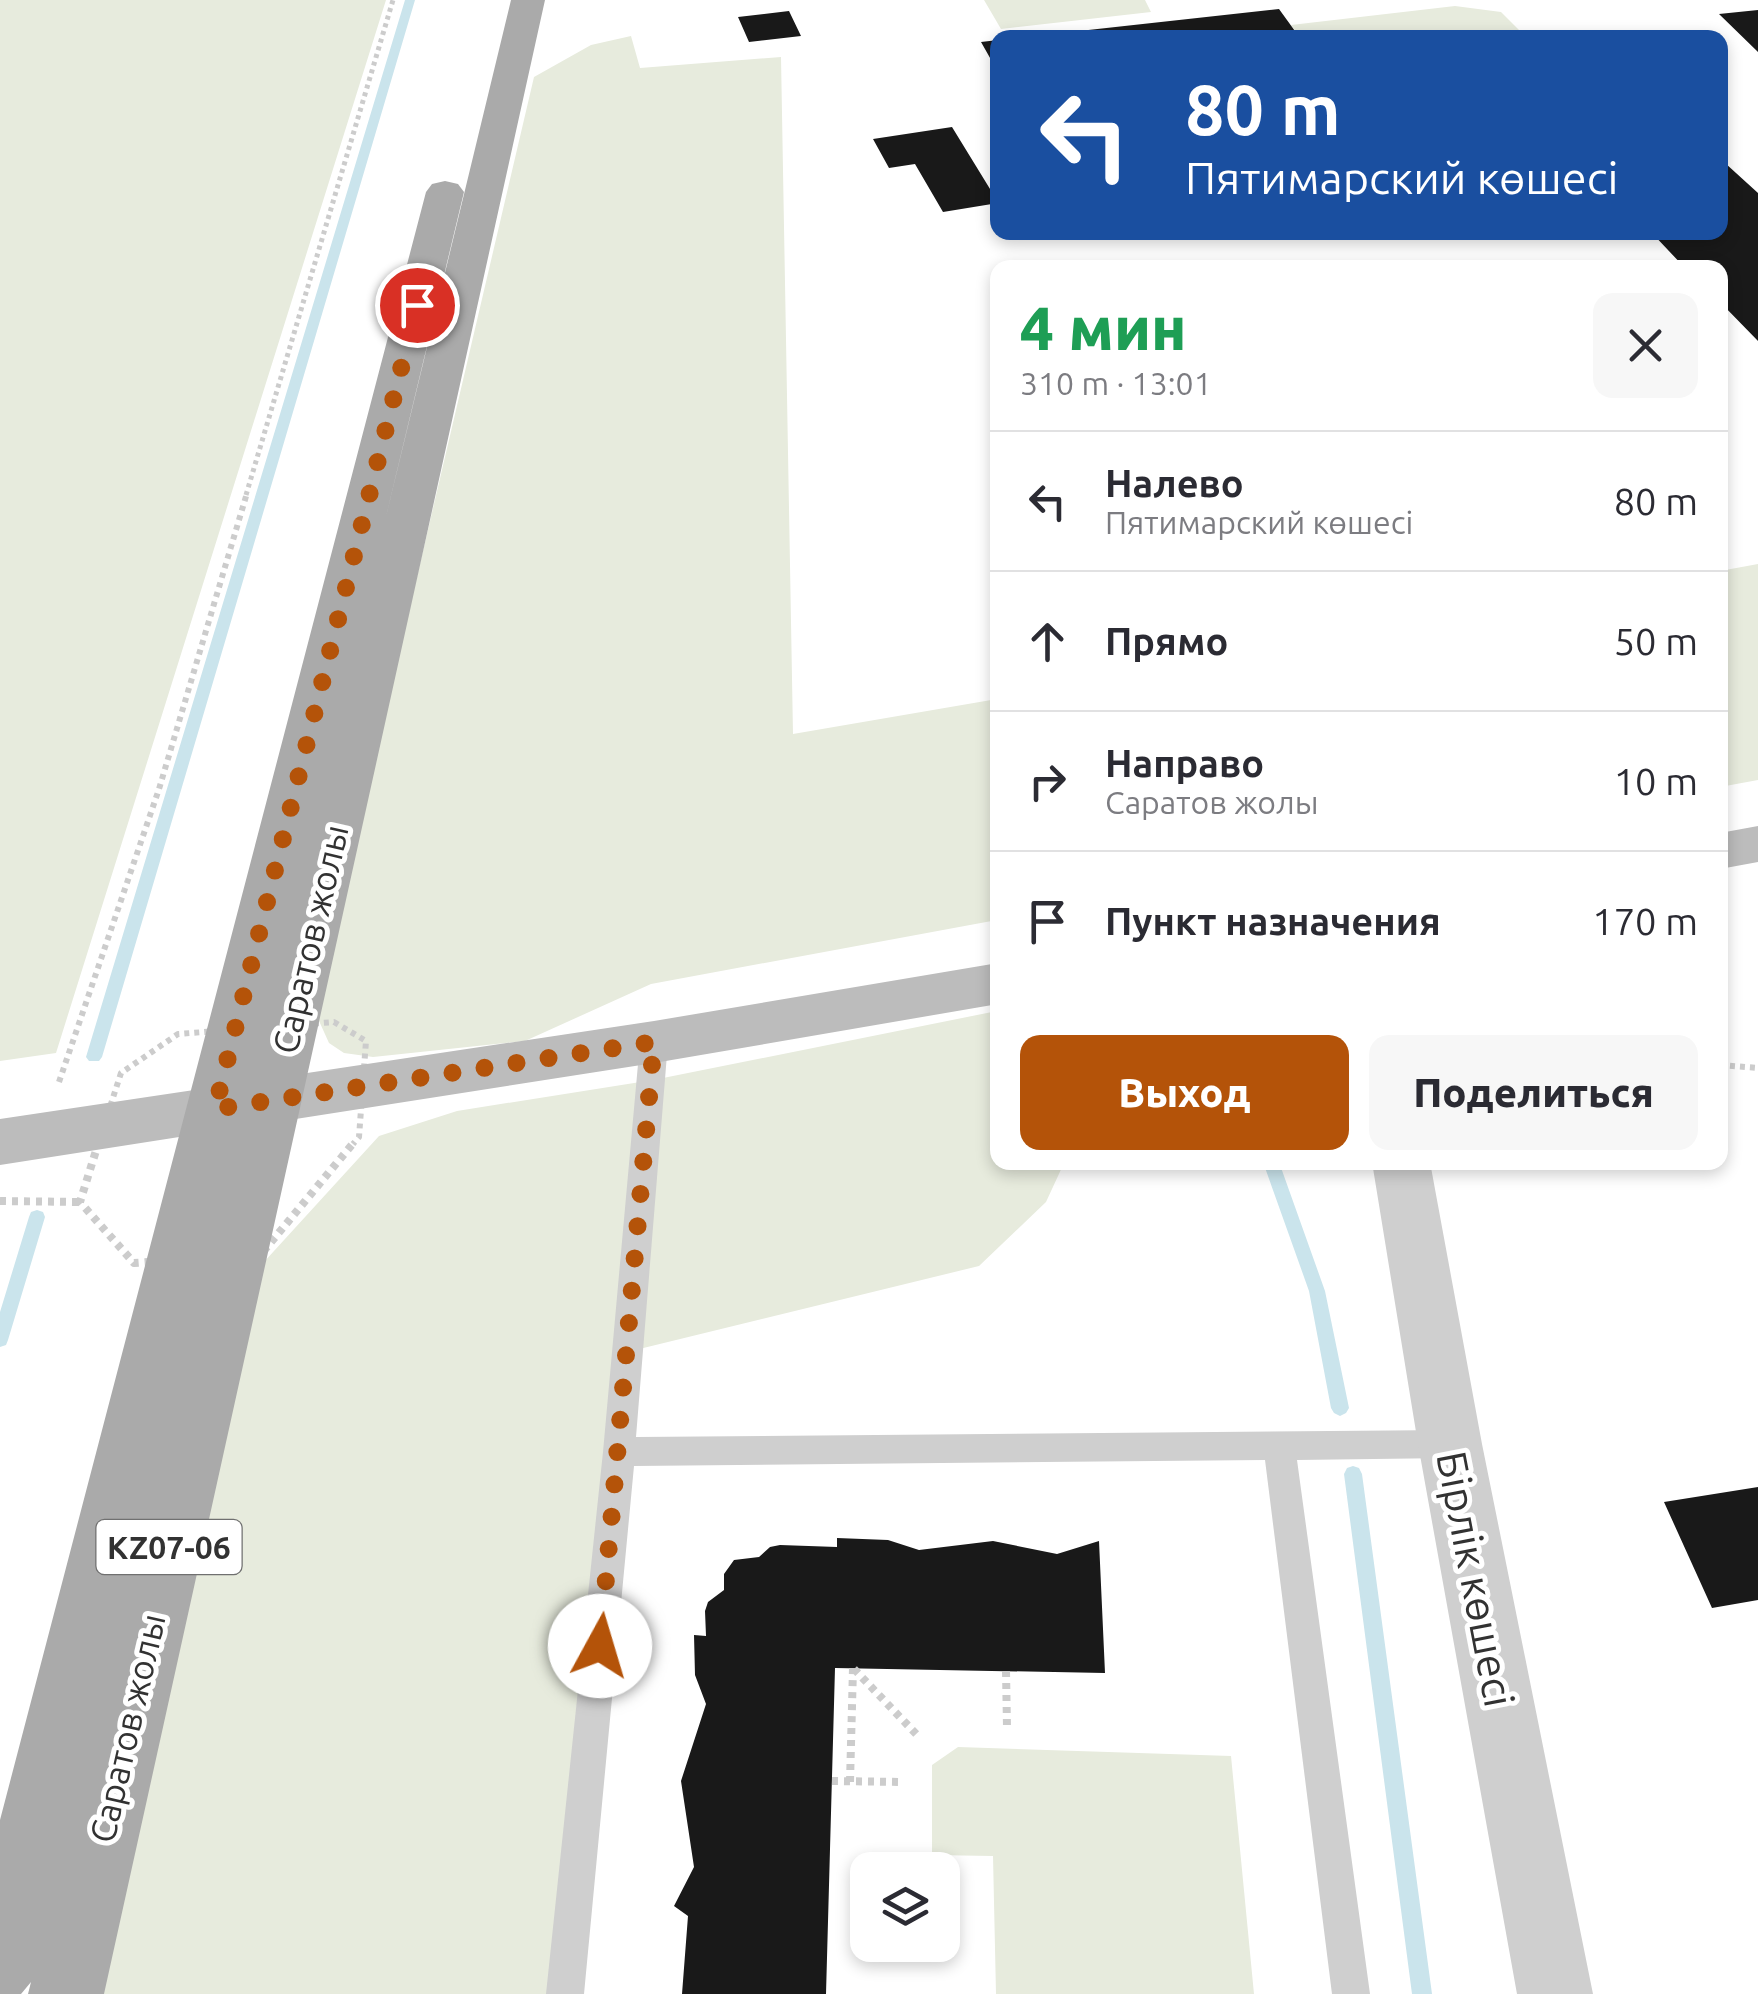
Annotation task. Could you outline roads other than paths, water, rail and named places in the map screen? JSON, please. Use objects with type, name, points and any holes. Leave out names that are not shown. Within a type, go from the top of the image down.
[{"type":"main road","name":"Саратов жолы","points":[[66,1994],[244,1105],[493,0]]},
{"type":"main road","name":"Саратов жолы","points":[[0,1966],[244,1105],[528,0]]},
{"type":"main road","points":[[1728,850],[1758,844]]},
{"type":"main road","points":[[0,1142],[654,1042],[990,984]]},
{"type":"street","name":"Бірлік көшесі","points":[[1402,1170],[1450,1444],[1555,1994]]},
{"type":"lane","points":[[565,1994],[619,1452],[654,1042]]},
{"type":"lane","points":[[1279,1444],[1351,1994]]},
{"type":"lane","points":[[619,1452],[1450,1444]]},
{"type":"waterway","points":[[94,1057],[410,0]]},
{"type":"waterway","points":[[1274,1170],[1317,1291],[1340,1408]]},
{"type":"waterway","points":[[0,1340],[37,1217]]},
{"type":"waterway","points":[[1353,1474],[1422,1994]]}]
